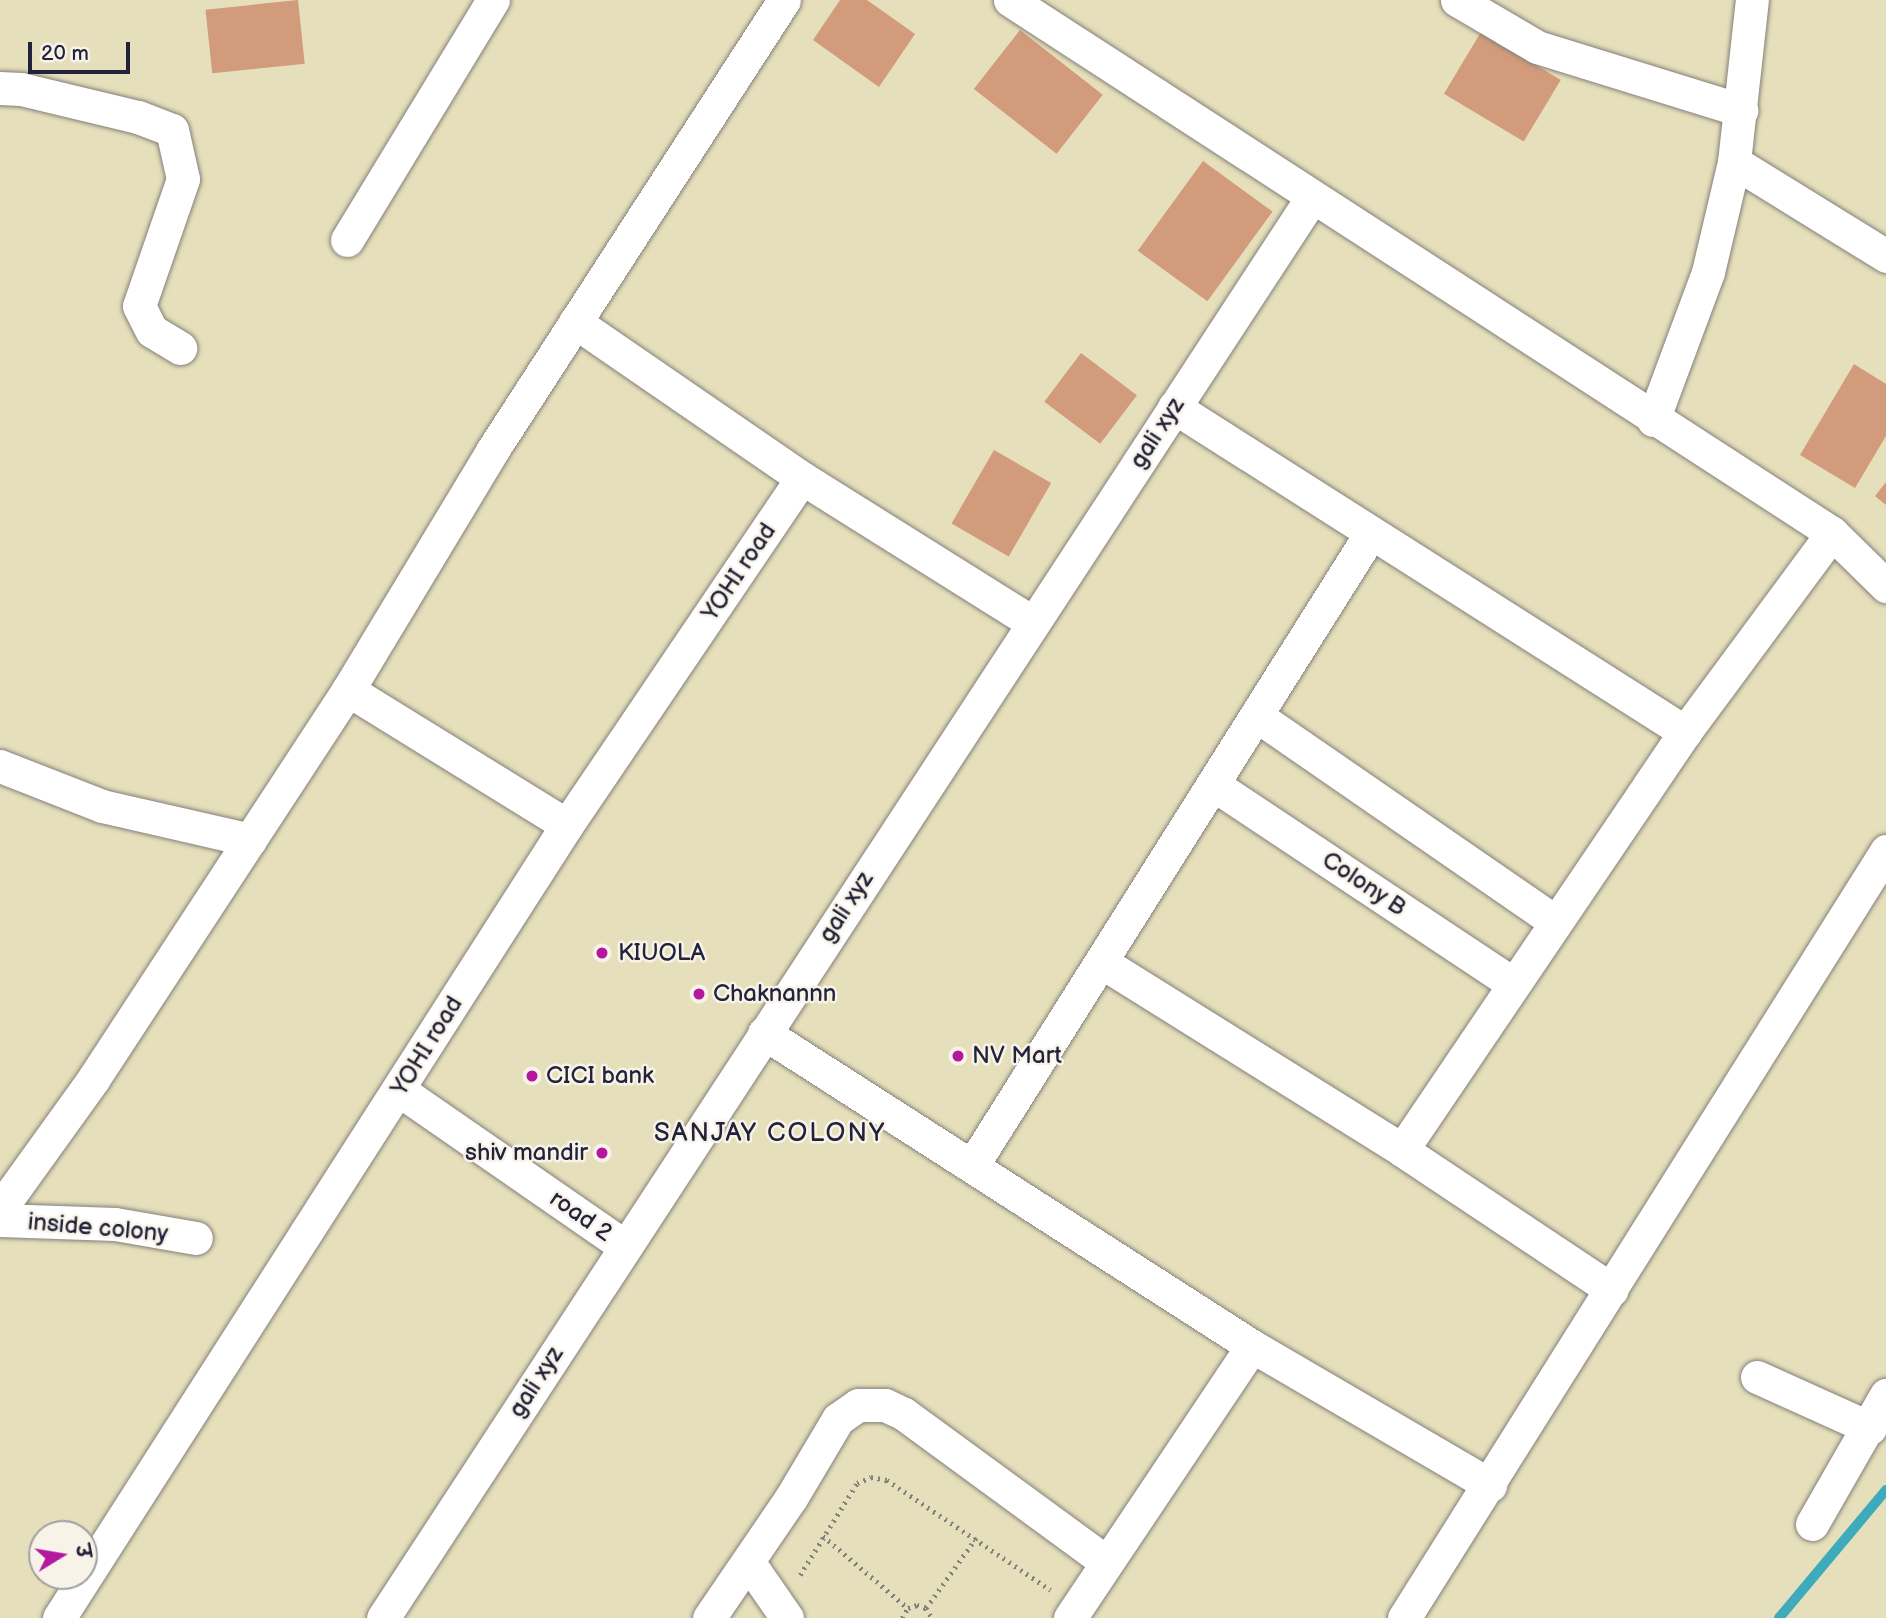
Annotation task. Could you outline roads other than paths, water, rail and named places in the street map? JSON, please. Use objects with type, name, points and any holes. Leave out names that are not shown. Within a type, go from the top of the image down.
[{"type":"street","points":[[347,240],[493,0]]},
{"type":"street","points":[[1010,0],[1048,10],[1312,197],[1653,420],[1832,533],[1886,586]]},
{"type":"street","points":[[1457,0],[1537,47],[1741,110]]},
{"type":"street","points":[[1653,420],[1708,272],[1734,162],[1752,0]]},
{"type":"street","points":[[0,1209],[94,1078],[348,690],[774,4]]},
{"type":"street","points":[[0,88],[21,89],[138,117],[172,130],[183,179],[139,306],[152,331],[180,348]]},
{"type":"street","points":[[1734,162],[1886,256]]},
{"type":"street","name":"gali xyz","points":[[383,1618],[1312,197]]},
{"type":"street","points":[[575,322],[802,478],[1033,623]]},
{"type":"street","points":[[1174,407],[1685,732]]},
{"type":"street","name":"YOHI road","points":[[59,1618],[567,825],[802,478]]},
{"type":"street","points":[[972,1166],[1103,963],[1371,533]]},
{"type":"street","points":[[1402,1150],[1685,732],[1832,533]]},
{"type":"street","points":[[348,690],[567,825]]},
{"type":"street","points":[[1257,716],[1556,922]]},
{"type":"street","points":[[0,766],[102,806],[250,840]]},
{"type":"street","name":"Colony B","points":[[1214,785],[1514,984]]},
{"type":"street","points":[[1404,1618],[1886,851]]},
{"type":"street","points":[[1103,963],[1402,1150],[1612,1290]]},
{"type":"street","points":[[764,1033],[1252,1346],[1490,1485]]},
{"type":"street","name":"road 2","points":[[399,1090],[624,1247]]},
{"type":"street","name":"inside colony","points":[[0,1220],[115,1224],[196,1238]]},
{"type":"street","points":[[1063,1608],[1105,1562],[1252,1346]]},
{"type":"street","points":[[1757,1377],[1870,1428]]},
{"type":"street","points":[[1812,1524],[1870,1428],[1886,1395]]},
{"type":"street","points":[[709,1618],[749,1563],[838,1419],[858,1405],[885,1405],[904,1414],[1105,1562]]},
{"type":"street","points":[[749,1563],[787,1618]]},
{"type":"waterway","points":[[1779,1618],[1886,1490]]},
{"type":"place","name":"KIUOLA","points":[[602,953]]},
{"type":"place","name":"Chaknannn","points":[[699,994]]},
{"type":"place","name":"NV Mart","points":[[958,1056]]},
{"type":"place","name":"CICI bank","points":[[532,1076]]},
{"type":"place","name":"shiv mandir","points":[[602,1153]]},
{"type":"district","name":"SANJAY COLONY","points":[[770,1134]]}]
